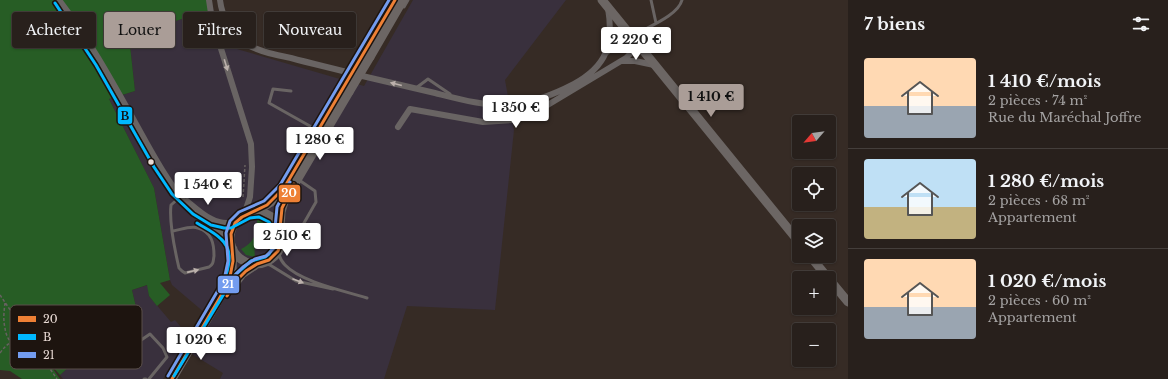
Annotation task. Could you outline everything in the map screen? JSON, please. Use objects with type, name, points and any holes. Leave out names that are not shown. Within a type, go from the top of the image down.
[{"type":"main road","points":[[368,54],[395,0]]},
{"type":"main road","points":[[178,379],[234,284],[242,274],[260,263],[272,258],[278,251],[282,241],[280,228],[282,205],[346,90],[403,0]]},
{"type":"main road","points":[[605,3],[792,233]]},
{"type":"main road","points":[[172,379],[230,282],[232,271],[232,229],[240,218],[251,208],[267,205],[281,192],[321,133]]},
{"type":"main road","points":[[251,208],[269,216],[280,228]]},
{"type":"main road","points":[[231,245],[238,256],[243,260],[251,263],[260,263]]},
{"type":"main road","points":[[816,263],[823,271]]},
{"type":"main road","points":[[836,287],[848,302]]},
{"type":"street","points":[[59,0],[94,51],[161,168],[180,196],[194,214],[218,230],[231,245]]},
{"type":"street","points":[[209,0],[212,20],[251,144],[251,208]]},
{"type":"street","points":[[220,0],[223,13],[229,27],[239,38],[251,46],[268,53],[461,100],[484,104],[504,105],[529,102],[562,91],[589,75],[599,66],[606,53],[610,29],[605,3]]},
{"type":"street","points":[[606,53],[617,44],[634,39]]},
{"type":"street","points":[[398,127],[410,109],[483,122],[506,121],[529,115],[629,55],[634,39]]},
{"type":"street","points":[[617,63],[632,60],[655,65]]},
{"type":"street","points":[[180,196],[203,214],[216,221],[227,223],[240,218]]},
{"type":"lane","points":[[368,54],[382,43],[408,0]]},
{"type":"lane","points":[[651,0],[656,23]]},
{"type":"lane","points":[[634,39],[656,23],[667,18],[681,5],[682,0]]},
{"type":"lane","points":[[414,88],[428,78],[461,100]]},
{"type":"lane","points":[[291,91],[272,89],[269,103],[321,133]]},
{"type":"lane","points":[[282,241],[296,237],[316,202],[315,191],[297,179]]},
{"type":"lane","points":[[173,231],[196,227],[204,231],[211,238],[213,244],[214,262],[212,265],[187,272],[182,271],[179,266],[173,231],[170,212],[171,206],[180,196]]},
{"type":"lane","points":[[278,251],[282,263],[296,274],[367,298]]},
{"type":"lane","points":[[260,263],[270,264],[296,281],[343,291]]},
{"type":"lane","points":[[142,339],[150,334],[163,348],[167,357],[146,379]]},
{"type":"path","points":[[245,159],[242,202],[251,208]]},
{"type":"path","points":[[0,295],[10,311]]},
{"type":"path","points":[[0,353],[10,343],[4,328],[4,302]]},
{"type":"path","points":[[50,369],[57,379]]},
{"type":"shaded area","points":[[413,0],[566,0],[505,80],[514,130],[495,310],[407,306],[384,379],[220,379],[223,373],[182,348],[163,379],[63,379],[60,375],[67,369],[142,369],[142,305],[136,305],[132,290],[148,285],[149,296],[171,322],[175,320],[189,337],[205,313],[172,285],[154,188],[109,99],[135,91],[130,48],[175,48],[175,21],[183,19],[183,48],[233,48],[364,86]]},
{"type":"shaded area","points":[[213,9],[214,12],[204,12]]},
{"type":"green space","points":[[0,0],[210,0],[213,9],[204,12],[183,12],[183,19],[175,21],[175,12],[104,12],[104,48],[130,48],[135,91],[109,99],[154,188],[170,280],[160,283],[170,295],[157,306],[149,296],[147,285],[132,290],[136,305],[10,305],[10,369],[53,369],[60,379],[22,379],[10,371],[0,370]]},
{"type":"green space","points":[[257,218],[267,222],[271,226],[266,229],[257,239],[255,257],[246,255],[241,249],[252,240],[257,228]]},
{"type":"green space","points":[[55,369],[67,369],[60,375]]},
{"type":"transit line","name":"21","points":[[168,376],[224,280],[228,261],[226,233],[230,221],[239,212],[264,201],[280,185],[389,0]]},
{"type":"transit line","name":"20","points":[[172,379],[229,282],[233,261],[231,234],[235,223],[242,217],[267,205],[284,188],[395,0]]},
{"type":"transit line","name":"B","points":[[55,3],[96,65],[154,167],[172,194],[193,214],[211,225],[231,228],[250,218],[259,217],[269,222],[276,233],[275,244],[269,254],[265,257],[251,261],[236,274],[174,376]]},
{"type":"transit line","name":"21","points":[[223,293],[233,277],[243,267],[255,259],[266,256],[274,248],[277,240],[275,228],[277,207],[290,182]]},
{"type":"transit line","name":"20","points":[[227,296],[237,280],[246,271],[257,264],[269,260],[278,251],[282,241],[280,228],[282,208],[294,184]]},
{"type":"transit line","name":"B","points":[[197,223],[218,237],[226,244],[228,250],[229,264],[225,278],[219,290]]}]
